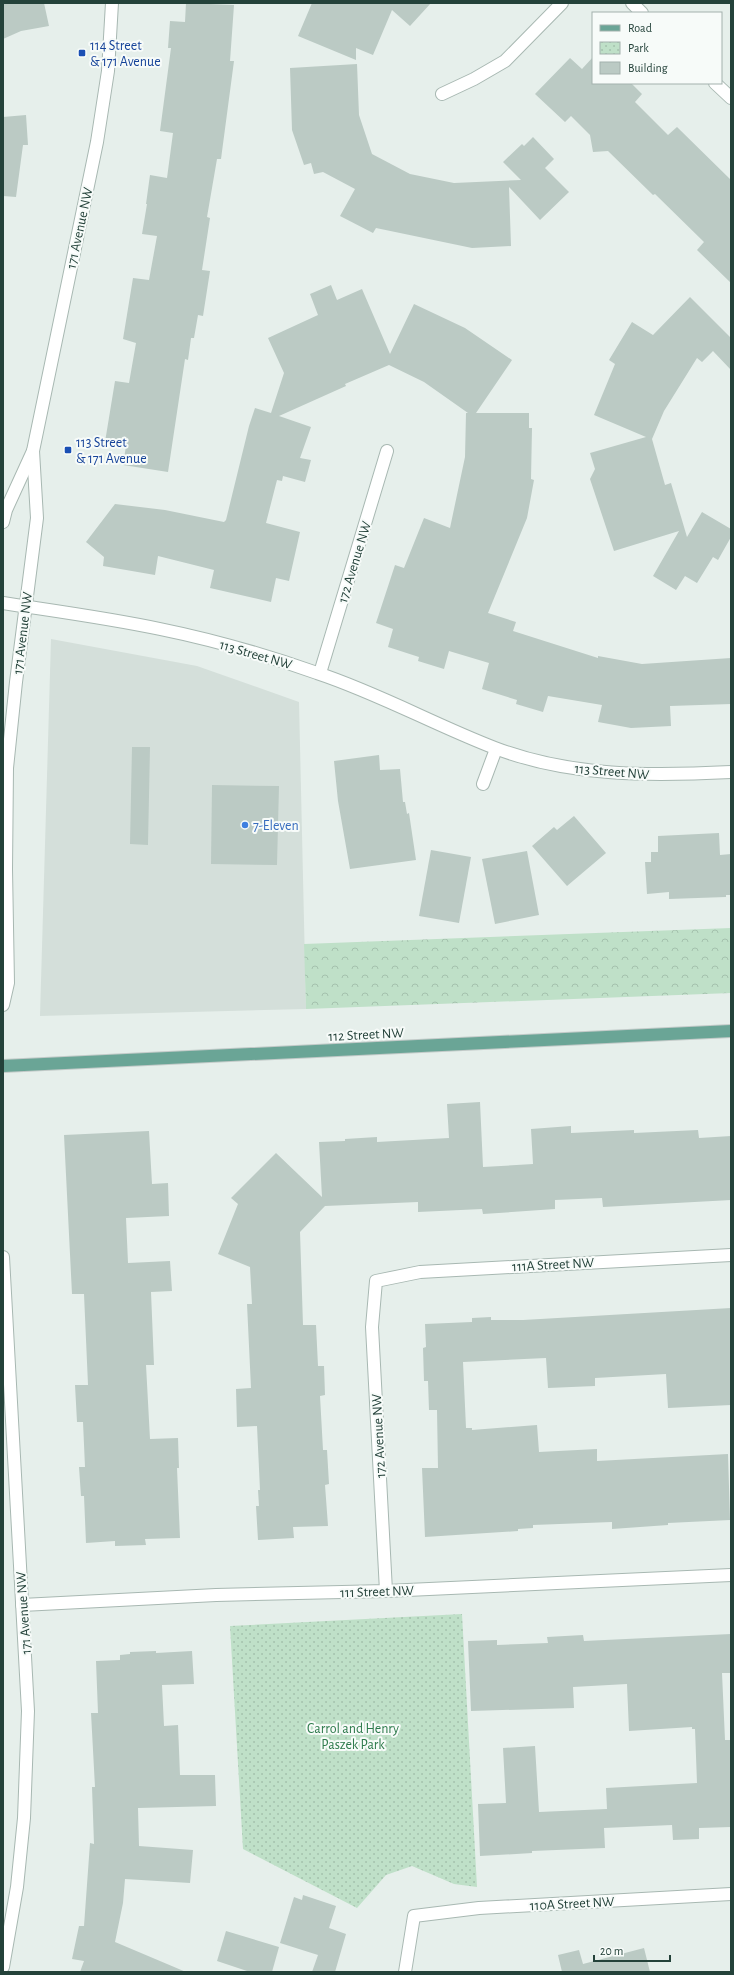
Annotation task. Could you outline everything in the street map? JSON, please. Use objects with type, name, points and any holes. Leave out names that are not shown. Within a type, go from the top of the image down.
[{"type":"main road","name":"112 Street NW","points":[[3,1066],[731,1031]]},
{"type":"street","name":"171 Avenue NW","points":[[3,1006],[8,982],[6,869],[7,768],[25,606],[37,518],[34,452],[97,142],[108,71],[112,3]]},
{"type":"street","points":[[442,94],[474,79],[505,61],[562,3]]},
{"type":"street","points":[[632,3],[641,12]]},
{"type":"street","points":[[716,84],[731,98]]},
{"type":"street","name":"172 Avenue NW","points":[[320,673],[387,451]]},
{"type":"street","name":"171 Avenue NW","points":[[3,522],[6,510],[34,452]]},
{"type":"street","name":"113 Street NW","points":[[3,603],[160,629],[262,655],[320,673],[496,749],[553,765],[623,775],[680,775],[731,772]]},
{"type":"street","points":[[483,784],[496,749]]},
{"type":"street","name":"111A Street NW","points":[[376,1281],[420,1272],[731,1255]]},
{"type":"street","name":"171 Avenue NW","points":[[3,1257],[28,1711],[24,1818],[17,1887],[3,1967]]},
{"type":"street","name":"172 Avenue NW","points":[[376,1281],[372,1327],[386,1591]]},
{"type":"street","name":"111 Street NW","points":[[22,1605],[216,1595],[386,1591],[731,1575]]},
{"type":"street","name":"110A Street NW","points":[[405,1972],[414,1916],[479,1908],[731,1894]]},
{"type":"shaded area","points":[[51,639],[197,666],[299,702],[306,1009],[40,1016]]},
{"type":"green space","points":[[731,928],[731,993],[306,1009],[304,944]]},
{"type":"green space","name":"Carrol and Henry Paszek Park","points":[[462,1614],[477,1887],[454,1884],[412,1866],[386,1875],[357,1908],[243,1849],[230,1626]]},
{"type":"building","points":[[3,3],[44,3],[49,26],[21,31],[3,39]]},
{"type":"building","points":[[186,3],[234,5],[230,61],[234,61],[221,159],[217,159],[207,217],[210,218],[202,270],[210,271],[203,316],[198,315],[194,338],[191,338],[188,360],[185,359],[168,472],[123,465],[126,446],[105,442],[115,381],[129,383],[136,343],[123,339],[133,278],[149,280],[157,236],[142,234],[150,175],[167,178],[173,133],[160,131],[171,48],[168,48],[170,21],[185,22]]},
{"type":"building","points":[[312,3],[431,3],[410,26],[392,10],[373,55],[356,48],[356,60],[298,36]]},
{"type":"building","points":[[570,58],[582,69],[592,58],[592,84],[632,84],[642,94],[635,102],[668,135],[677,127],[731,180],[731,283],[697,250],[704,242],[655,194],[653,195],[608,151],[593,152],[590,135],[571,116],[565,122],[535,94]]},
{"type":"building","points":[[357,64],[359,115],[372,154],[410,174],[454,183],[521,180],[503,162],[522,144],[524,146],[533,137],[554,159],[545,168],[569,192],[540,220],[509,187],[511,246],[472,248],[376,228],[373,233],[340,216],[355,189],[323,172],[314,174],[311,163],[304,165],[292,130],[290,68]]},
{"type":"building","points":[[26,115],[28,145],[23,145],[16,197],[3,196],[3,117]]},
{"type":"building","points":[[331,285],[337,300],[362,289],[390,354],[414,304],[465,328],[512,360],[476,413],[529,413],[529,428],[532,428],[531,479],[534,480],[527,518],[488,613],[516,622],[513,631],[598,658],[598,656],[642,664],[731,658],[731,704],[670,706],[671,726],[631,728],[598,722],[602,705],[548,696],[543,712],[516,704],[517,700],[482,689],[489,663],[449,651],[444,669],[418,661],[419,657],[388,647],[393,629],[376,623],[395,565],[404,568],[424,518],[450,528],[465,457],[466,413],[468,413],[424,382],[389,365],[345,384],[346,386],[279,416],[311,427],[300,458],[311,460],[305,482],[283,476],[282,481],[277,480],[266,523],[300,532],[289,581],[276,578],[271,602],[210,588],[214,570],[158,556],[155,575],[103,566],[104,557],[86,542],[115,504],[165,510],[224,522],[226,520],[249,426],[255,408],[271,413],[284,373],[268,338],[318,315],[310,294]]},
{"type":"building","points":[[690,297],[731,338],[731,370],[713,351],[702,362],[697,358],[664,411],[652,439],[665,485],[671,483],[687,537],[702,512],[731,529],[731,537],[718,560],[713,557],[697,583],[685,576],[676,590],[653,576],[679,531],[614,551],[590,479],[595,469],[590,453],[646,437],[594,415],[615,364],[609,360],[632,322],[653,335]]},
{"type":"building","points":[[132,747],[150,747],[148,845],[130,844]]},
{"type":"building","points":[[379,755],[380,770],[400,769],[403,802],[405,802],[407,814],[409,813],[416,860],[350,869],[338,801],[334,761]]},
{"type":"building","name":"7-Eleven","points":[[212,785],[279,786],[277,865],[211,864]]},
{"type":"building","points":[[574,816],[606,853],[567,886],[532,846],[554,827],[557,830]]},
{"type":"building","points":[[719,833],[720,855],[731,854],[731,895],[726,895],[726,897],[669,899],[669,892],[647,894],[645,862],[651,862],[651,852],[658,852],[658,836]]},
{"type":"building","points":[[431,850],[471,857],[459,923],[419,916]]},
{"type":"building","points":[[527,851],[539,915],[495,924],[482,859]]},
{"type":"building","points":[[480,1102],[483,1167],[533,1164],[531,1129],[571,1126],[571,1133],[634,1130],[634,1133],[698,1130],[699,1138],[731,1136],[731,1200],[603,1207],[602,1198],[555,1200],[555,1209],[483,1214],[482,1209],[418,1212],[418,1202],[325,1206],[300,1232],[303,1325],[316,1325],[318,1366],[324,1366],[325,1395],[320,1396],[323,1450],[327,1450],[329,1484],[325,1485],[328,1526],[293,1527],[294,1538],[258,1540],[256,1506],[259,1506],[258,1490],[260,1490],[257,1426],[237,1427],[236,1389],[251,1388],[247,1304],[252,1304],[250,1267],[218,1254],[238,1204],[231,1198],[276,1153],[322,1197],[319,1142],[345,1141],[345,1139],[377,1137],[377,1142],[449,1138],[447,1104]]},
{"type":"building","points":[[149,1131],[152,1184],[168,1183],[169,1216],[126,1218],[128,1263],[170,1261],[172,1291],[151,1292],[154,1365],[146,1365],[150,1439],[178,1438],[179,1468],[177,1468],[180,1538],[145,1539],[146,1545],[115,1546],[115,1541],[86,1543],[84,1496],[81,1496],[79,1467],[85,1467],[83,1422],[77,1422],[75,1385],[88,1385],[84,1294],[72,1294],[64,1135]]},
{"type":"building","points":[[731,1308],[731,1405],[668,1408],[666,1374],[595,1378],[595,1386],[548,1388],[546,1358],[463,1362],[466,1428],[472,1428],[472,1430],[537,1425],[539,1452],[597,1449],[597,1461],[728,1454],[730,1520],[668,1523],[668,1525],[612,1529],[612,1522],[533,1525],[533,1528],[518,1529],[518,1531],[425,1537],[422,1468],[438,1468],[437,1410],[429,1410],[428,1381],[424,1381],[423,1348],[426,1347],[425,1324],[472,1322],[472,1318],[491,1317],[491,1320],[523,1320]]},
{"type":"building","points":[[731,1634],[731,1673],[722,1673],[725,1740],[731,1740],[731,1827],[699,1828],[699,1839],[673,1840],[672,1825],[604,1828],[605,1848],[532,1851],[532,1853],[480,1856],[478,1804],[506,1803],[503,1748],[535,1746],[539,1812],[607,1809],[606,1788],[697,1783],[695,1729],[692,1729],[692,1727],[629,1731],[627,1684],[573,1687],[574,1708],[471,1711],[468,1641],[497,1640],[497,1645],[548,1643],[547,1637],[583,1635],[584,1641]]},
{"type":"building","points":[[156,1651],[156,1653],[192,1651],[194,1684],[162,1685],[164,1726],[178,1725],[180,1775],[215,1775],[216,1806],[138,1808],[139,1846],[193,1850],[190,1883],[125,1879],[123,1903],[115,1942],[186,1972],[80,1972],[84,1961],[72,1959],[79,1926],[84,1926],[90,1843],[94,1844],[92,1787],[95,1787],[91,1713],[98,1713],[96,1661],[120,1660],[120,1655],[130,1654],[130,1652]]},
{"type":"building","points":[[303,1895],[336,1906],[329,1928],[346,1934],[335,1972],[312,1972],[318,1955],[280,1943],[294,1897],[302,1900]]},
{"type":"building","points":[[226,1931],[279,1947],[272,1972],[250,1972],[217,1961]]},
{"type":"building","points":[[644,1948],[650,1972],[562,1972],[558,1955],[579,1950],[583,1964]]},
{"type":"place","name":"114 Street & 171 Avenue","points":[[82,53]]},
{"type":"place","name":"113 Street & 171 Avenue","points":[[68,450]]},
{"type":"place","name":"7-Eleven","points":[[245,825]]}]
